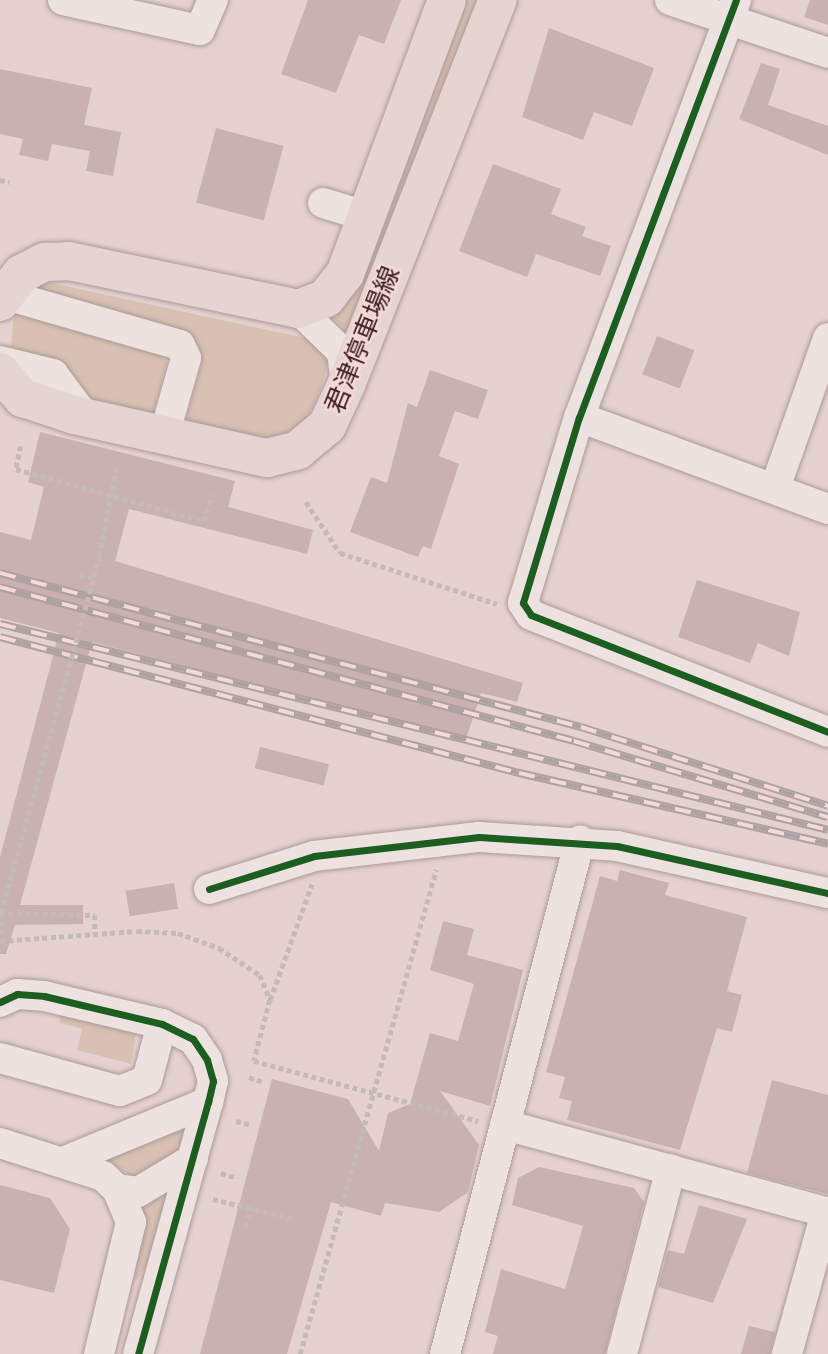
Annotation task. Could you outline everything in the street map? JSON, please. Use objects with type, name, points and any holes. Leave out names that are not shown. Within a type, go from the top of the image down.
[{"type":"main road","name":"君津停車場線","points":[[298,309],[337,288],[447,0]]},
{"type":"main road","name":"君津停車場線","points":[[0,372],[23,398],[85,417],[267,458],[298,450],[327,426],[346,384],[498,0]]},
{"type":"main road","points":[[2,298],[45,262],[69,261],[298,309]]},
{"type":"street","points":[[63,0],[200,30],[213,0]]},
{"type":"street","points":[[670,0],[733,10],[828,53]]},
{"type":"street","points":[[733,10],[579,417],[522,591],[531,615],[828,732]]},
{"type":"street","points":[[323,202],[366,216]]},
{"type":"street","points":[[2,298],[180,345],[186,358],[164,436]]},
{"type":"street","points":[[298,309],[342,352],[346,384]]},
{"type":"street","points":[[775,488],[828,338]]},
{"type":"street","points":[[0,361],[53,374],[85,417]]},
{"type":"street","points":[[579,417],[828,509]]},
{"type":"street","points":[[209,889],[314,856],[431,840],[580,840],[828,893]]},
{"type":"street","points":[[444,1354],[499,1125],[580,840]]},
{"type":"street","points":[[0,1003],[17,994],[44,996],[162,1024],[193,1040],[206,1060],[212,1081],[208,1102],[138,1354]]},
{"type":"street","points":[[0,1058],[120,1091],[147,1080],[162,1024]]},
{"type":"street","points":[[65,1161],[208,1102]]},
{"type":"street","points":[[499,1125],[827,1213],[787,1354]]},
{"type":"street","points":[[0,1143],[65,1161],[103,1176],[117,1189],[131,1222],[99,1354]]},
{"type":"street","points":[[117,1189],[138,1192],[193,1158]]},
{"type":"street","points":[[622,1354],[671,1169]]},
{"type":"path","points":[[0,180],[10,182]]},
{"type":"path","points":[[21,446],[16,469],[204,521],[212,494]]},
{"type":"path","points":[[116,470],[115,497],[1,913],[2,939],[178,933],[219,948],[260,975],[270,1000]]},
{"type":"path","points":[[306,502],[340,553],[531,615]]},
{"type":"path","points":[[80,575],[93,578]]},
{"type":"path","points":[[300,1354],[437,866]]},
{"type":"path","points":[[317,870],[270,1000],[254,1061],[499,1125]]},
{"type":"path","points":[[1,913],[95,915],[95,934]]},
{"type":"path","points":[[249,1077],[263,1082]]},
{"type":"path","points":[[236,1121],[251,1125]]},
{"type":"path","points":[[221,1173],[237,1178]]},
{"type":"path","points":[[214,1199],[267,1209],[293,1219]]},
{"type":"path","points":[[245,1227],[251,1208]]},
{"type":"shaded area","points":[[463,0],[482,0],[349,335],[328,313]]},
{"type":"shaded area","points":[[42,281],[305,338],[320,347],[328,364],[321,389],[307,419],[284,435],[251,439],[184,426],[202,362],[194,339],[29,292]]},
{"type":"shaded area","points":[[14,311],[157,350],[167,362],[152,419],[86,402],[11,350]]},
{"type":"shaded area","points":[[60,1013],[136,1033],[131,1064],[77,1050],[82,1029],[60,1023]]},
{"type":"shaded area","points":[[192,1124],[190,1138],[162,1171],[133,1177],[106,1160]]},
{"type":"shaded area","points":[[175,1191],[147,1265],[134,1283],[142,1206]]},
{"type":"building","points":[[308,0],[401,0],[384,44],[359,35],[336,93],[281,74]]},
{"type":"building","points":[[810,0],[828,0],[828,25],[804,17]]},
{"type":"building","points":[[549,28],[654,68],[632,126],[594,112],[583,140],[522,117]]},
{"type":"building","points":[[761,63],[780,69],[768,105],[828,126],[828,155],[739,119]]},
{"type":"building","points":[[0,69],[92,88],[84,125],[121,132],[113,176],[86,171],[90,151],[52,144],[48,161],[19,155],[23,139],[0,134]]},
{"type":"building","points":[[216,128],[284,146],[264,220],[196,202]]},
{"type":"building","points":[[493,164],[561,189],[551,214],[586,227],[582,236],[611,246],[600,276],[536,254],[527,277],[459,251]]},
{"type":"building","points":[[657,336],[694,350],[680,389],[642,374]]},
{"type":"building","points":[[430,370],[488,390],[478,419],[455,411],[439,456],[459,464],[431,549],[423,546],[418,557],[350,532],[371,477],[387,483],[408,403],[417,407]]},
{"type":"building","points":[[40,432],[235,481],[228,507],[313,530],[307,554],[129,509],[115,561],[523,683],[517,702],[481,693],[466,739],[92,642],[20,905],[83,905],[83,924],[15,925],[6,954],[0,954],[0,857],[59,633],[0,618],[0,532],[31,540],[44,487],[28,482]]},
{"type":"building","points":[[697,580],[800,612],[789,656],[758,643],[750,663],[678,637]]},
{"type":"building","points":[[260,747],[329,764],[324,786],[255,768]]},
{"type":"building","points":[[620,870],[669,883],[665,895],[747,917],[727,991],[742,995],[732,1032],[717,1028],[680,1150],[567,1120],[572,1101],[559,1098],[565,1077],[546,1072],[600,876],[617,881]]},
{"type":"building","points":[[174,883],[178,909],[130,916],[126,891]]},
{"type":"building","points":[[443,921],[474,929],[467,955],[523,970],[490,1106],[440,1091],[479,1145],[468,1192],[439,1212],[385,1203],[381,1216],[331,1202],[287,1354],[200,1354],[272,1079],[348,1099],[379,1151],[388,1113],[410,1104],[430,1033],[458,1041],[474,984],[430,970]]},
{"type":"building","points":[[772,1080],[828,1095],[828,1194],[747,1173]]},
{"type":"building","points":[[539,1167],[634,1188],[644,1202],[605,1354],[493,1354],[498,1336],[485,1332],[501,1269],[565,1289],[583,1226],[512,1205],[518,1178]]},
{"type":"building","points":[[0,1185],[50,1198],[70,1229],[54,1293],[0,1280]]},
{"type":"building","points":[[699,1205],[747,1219],[713,1303],[658,1287],[668,1250],[684,1254]]},
{"type":"building","points":[[749,1326],[775,1332],[770,1354],[741,1354]]},
{"type":"railway","points":[[0,573],[581,727],[828,806]]},
{"type":"railway","points":[[0,587],[574,741],[828,817]]},
{"type":"railway","points":[[0,624],[828,830]]},
{"type":"railway","points":[[0,637],[519,773],[828,844]]},
{"type":"cycle path","points":[[736,0],[579,417],[523,603],[531,615],[828,732]]},
{"type":"cycle path","points":[[209,889],[314,856],[479,837],[617,846],[828,893]]},
{"type":"cycle path","points":[[0,1002],[17,994],[44,996],[162,1024],[193,1039],[207,1060],[213,1081],[138,1354]]}]
